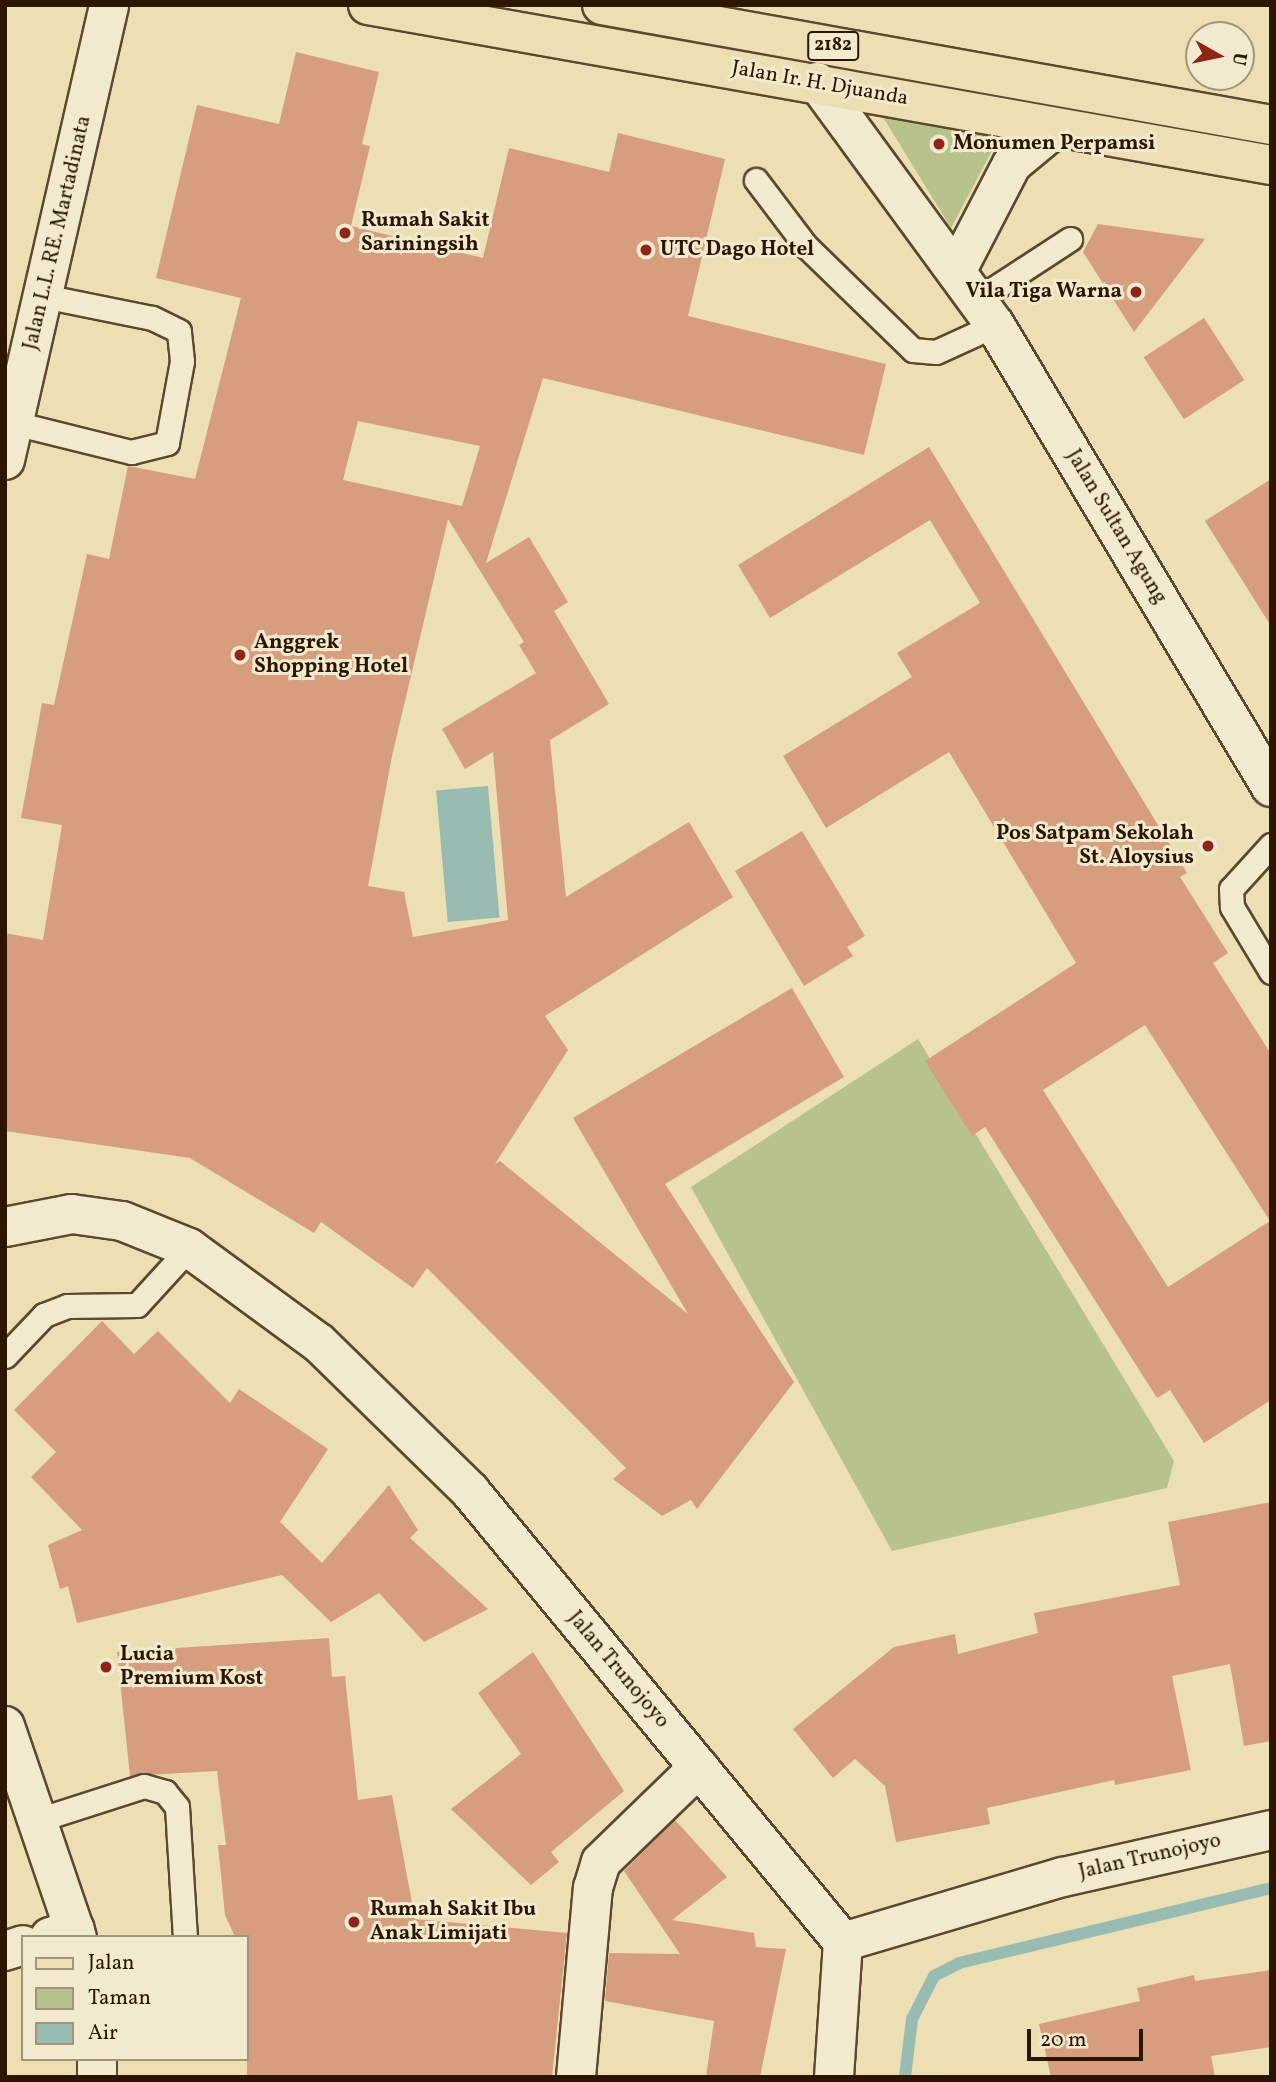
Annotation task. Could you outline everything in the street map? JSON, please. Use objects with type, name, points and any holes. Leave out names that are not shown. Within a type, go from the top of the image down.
[{"type":"main road","name":"Jalan Ir. H. Djuanda","points":[[368,5],[817,82],[1055,128],[1271,165]]},
{"type":"main road","name":"Jalan Ir. H. Djuanda","points":[[602,5],[1271,125]]},
{"type":"street","name":"Jalan L.L. RE. Martadinata","points":[[9,440],[109,5]]},
{"type":"street","name":"Jalan Sultan Agung","points":[[817,82],[977,297],[1271,787]]},
{"type":"street","points":[[977,297],[1012,164],[1055,128]]},
{"type":"street","name":"Jalan Trunojoyo","points":[[5,1227],[72,1214],[122,1221],[188,1248],[319,1343],[470,1492],[843,1942],[1063,1877],[1271,1830]]},
{"type":"street","points":[[5,1726],[40,1819],[67,1934]]},
{"type":"street","points":[[576,2077],[593,1888],[601,1861],[699,1767]]},
{"type":"street","points":[[834,2077],[843,1942]]},
{"type":"lane","points":[[756,180],[806,246],[913,350],[936,352],[977,297],[1070,239]]},
{"type":"lane","points":[[9,440],[131,452],[167,443],[182,361],[179,331],[152,318],[43,296]]},
{"type":"lane","points":[[1271,845],[1231,889],[1232,907],[1271,972]]},
{"type":"lane","points":[[5,1356],[44,1315],[67,1306],[137,1305],[188,1248]]},
{"type":"lane","points":[[40,1819],[144,1786],[166,1793],[177,1807],[185,1935]]},
{"type":"green space","points":[[878,109],[1002,132],[951,228]]},
{"type":"green space","points":[[918,1039],[1174,1461],[1167,1488],[892,1551],[691,1187]]},
{"type":"water","points":[[488,786],[500,917],[448,922],[436,791]]},
{"type":"building","points":[[296,52],[379,72],[362,144],[370,146],[351,226],[483,258],[509,148],[609,172],[618,133],[725,159],[688,316],[886,364],[864,455],[543,378],[486,563],[529,537],[568,602],[554,611],[609,704],[550,740],[566,897],[689,822],[733,897],[545,1016],[568,1050],[495,1164],[500,1161],[688,1314],[573,1118],[792,988],[844,1077],[665,1184],[794,1382],[697,1509],[691,1500],[662,1516],[613,1479],[626,1468],[427,1268],[413,1288],[321,1222],[314,1233],[190,1158],[5,1131],[5,933],[43,940],[62,825],[21,818],[42,703],[54,705],[87,554],[109,559],[128,466],[195,479],[241,298],[156,278],[197,105],[279,124]],"holes":[[[358,421],[480,446],[462,506],[343,480]],[[448,519],[524,642],[519,645],[536,673],[442,729],[465,769],[493,752],[508,920],[413,937],[404,892],[368,886],[392,756]]]},
{"type":"building","name":"Vila Tiga Warna","points":[[1098,224],[1205,239],[1134,332],[1083,252]]},
{"type":"building","points":[[1204,318],[1244,380],[1184,419],[1144,357]]},
{"type":"building","points":[[929,447],[1187,873],[1180,877],[1228,953],[1213,963],[1271,1054],[1271,1400],[1204,1443],[1170,1390],[1157,1398],[985,1127],[972,1136],[925,1061],[1076,963],[949,752],[826,828],[783,756],[912,677],[897,653],[980,603],[930,520],[770,618],[738,565]],"holes":[[[1145,1025],[1270,1221],[1168,1287],[1043,1090]]]},
{"type":"building","points":[[1271,479],[1271,626],[1205,521]]},
{"type":"building","points":[[802,831],[865,936],[847,947],[853,956],[804,986],[735,871]]},
{"type":"building","points":[[102,1321],[134,1354],[158,1331],[230,1403],[239,1389],[328,1449],[280,1522],[322,1563],[389,1485],[418,1530],[410,1538],[488,1609],[424,1642],[379,1593],[331,1622],[282,1575],[77,1623],[68,1586],[60,1589],[48,1545],[82,1530],[31,1477],[56,1452],[14,1410]]},
{"type":"building","points":[[1271,1502],[1271,1741],[1244,1746],[1230,1664],[1172,1676],[1191,1770],[1115,1785],[1114,1780],[987,1808],[990,1824],[896,1842],[885,1786],[855,1759],[833,1778],[793,1729],[894,1647],[955,1634],[958,1654],[1038,1633],[1034,1613],[1180,1585],[1168,1522]]},
{"type":"building","name":"Rumah Sakit Ibu Anak Limijati","points":[[329,1638],[332,1677],[345,1676],[358,1800],[392,1795],[415,1919],[567,1933],[552,2077],[247,2077],[248,1935],[234,1935],[225,1915],[218,1845],[226,1845],[217,1771],[130,1776],[117,1652]]},
{"type":"building","points":[[533,1652],[624,1791],[551,1852],[559,1862],[531,1885],[451,1809],[521,1754],[478,1693]]},
{"type":"building","points":[[675,1820],[727,1877],[672,1920],[754,1933],[756,1947],[786,1949],[760,2077],[706,2077],[714,2021],[605,2001],[609,1953],[680,1954],[624,1871]]},
{"type":"building","points":[[1271,1970],[1271,2047],[1211,2056],[1215,2077],[1051,2077],[1039,2024],[1140,2001],[1137,1988],[1194,1975],[1195,1981]]},
{"type":"waterway","points":[[905,2077],[912,2019],[934,1976],[959,1963],[1271,1888]]},
{"type":"place","name":"Monumen Perpamsi","points":[[939,144]]},
{"type":"place","name":"Rumah Sakit Sariningsih","points":[[345,233]]},
{"type":"place","name":"UTC Dago Hotel","points":[[646,250]]},
{"type":"place","name":"Vila Tiga Warna","points":[[1136,292]]},
{"type":"place","name":"Anggrek Shopping Hotel","points":[[240,655]]},
{"type":"place","name":"Pos Satpam Sekolah St. Aloysius","points":[[1208,846]]},
{"type":"place","name":"Lucia Premium Kost","points":[[106,1667]]},
{"type":"place","name":"Rumah Sakit Ibu Anak Limijati","points":[[354,1922]]}]
